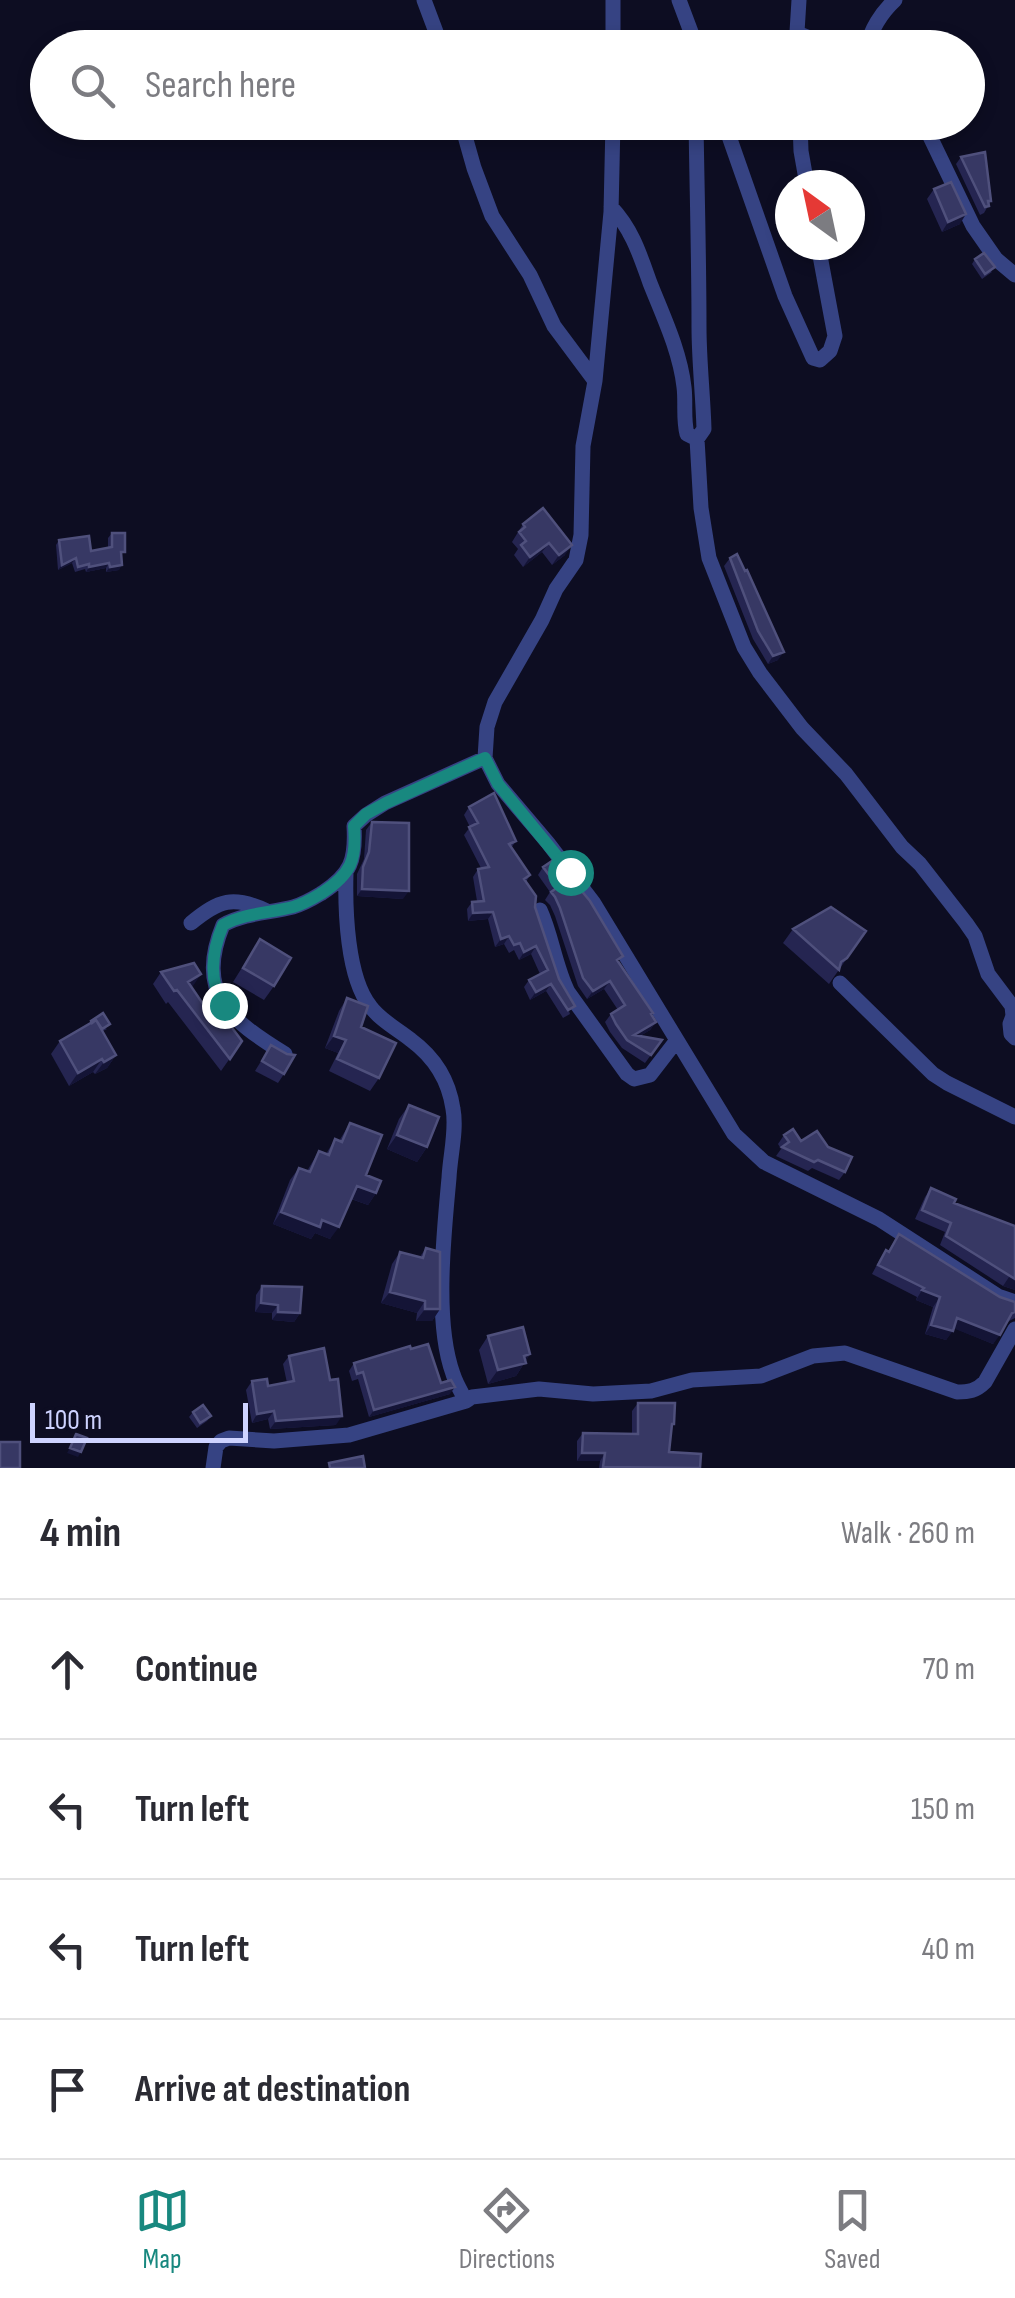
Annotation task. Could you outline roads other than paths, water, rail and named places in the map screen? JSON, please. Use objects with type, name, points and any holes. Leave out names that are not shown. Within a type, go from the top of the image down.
[{"type":"street","points":[[424,0],[435,30]]},
{"type":"street","points":[[613,0],[614,30]]},
{"type":"street","points":[[680,0],[690,30]]},
{"type":"street","points":[[798,30],[799,0]]},
{"type":"street","points":[[874,30],[895,0]]},
{"type":"street","points":[[466,140],[492,216],[530,275],[554,326],[595,380]]},
{"type":"street","points":[[613,140],[611,207],[595,380],[582,446],[581,535],[576,560],[556,588],[495,702],[487,727],[485,758],[498,784],[593,902],[734,1134],[764,1162],[879,1220],[998,1296],[1015,1302]]},
{"type":"street","points":[[696,140],[704,412],[704,429],[696,439],[708,558],[744,648],[760,673],[975,936],[988,974],[1012,1006],[1010,1024],[1015,1038]]},
{"type":"street","points":[[730,140],[785,296],[812,358],[820,360],[830,351],[835,336],[821,260]]},
{"type":"street","points":[[801,140],[805,170]]},
{"type":"street","points":[[932,140],[973,226],[996,259],[1015,275]]},
{"type":"street","points":[[611,207],[624,221],[636,245],[662,310],[684,387],[685,426],[696,439]]},
{"type":"street","points":[[284,1054],[253,1032],[216,994],[214,955],[223,925],[235,918],[308,902],[346,873],[354,856],[354,826],[366,814],[485,758]]},
{"type":"street","points":[[346,873],[349,945],[365,1000],[415,1043],[442,1073],[454,1112],[443,1245],[444,1317],[446,1350],[466,1402]]},
{"type":"street","points":[[192,924],[208,909],[236,900],[266,911]]},
{"type":"street","points":[[540,910],[568,992],[627,1074],[634,1079],[650,1075],[677,1040]]},
{"type":"street","points":[[840,982],[934,1074],[1015,1117]]},
{"type":"street","points":[[213,1468],[216,1447],[229,1438],[274,1441],[350,1434],[466,1402],[472,1397],[540,1389],[592,1394],[651,1391],[692,1380],[761,1376],[813,1356],[845,1353],[957,1392],[968,1392],[985,1382],[1015,1329]]}]
